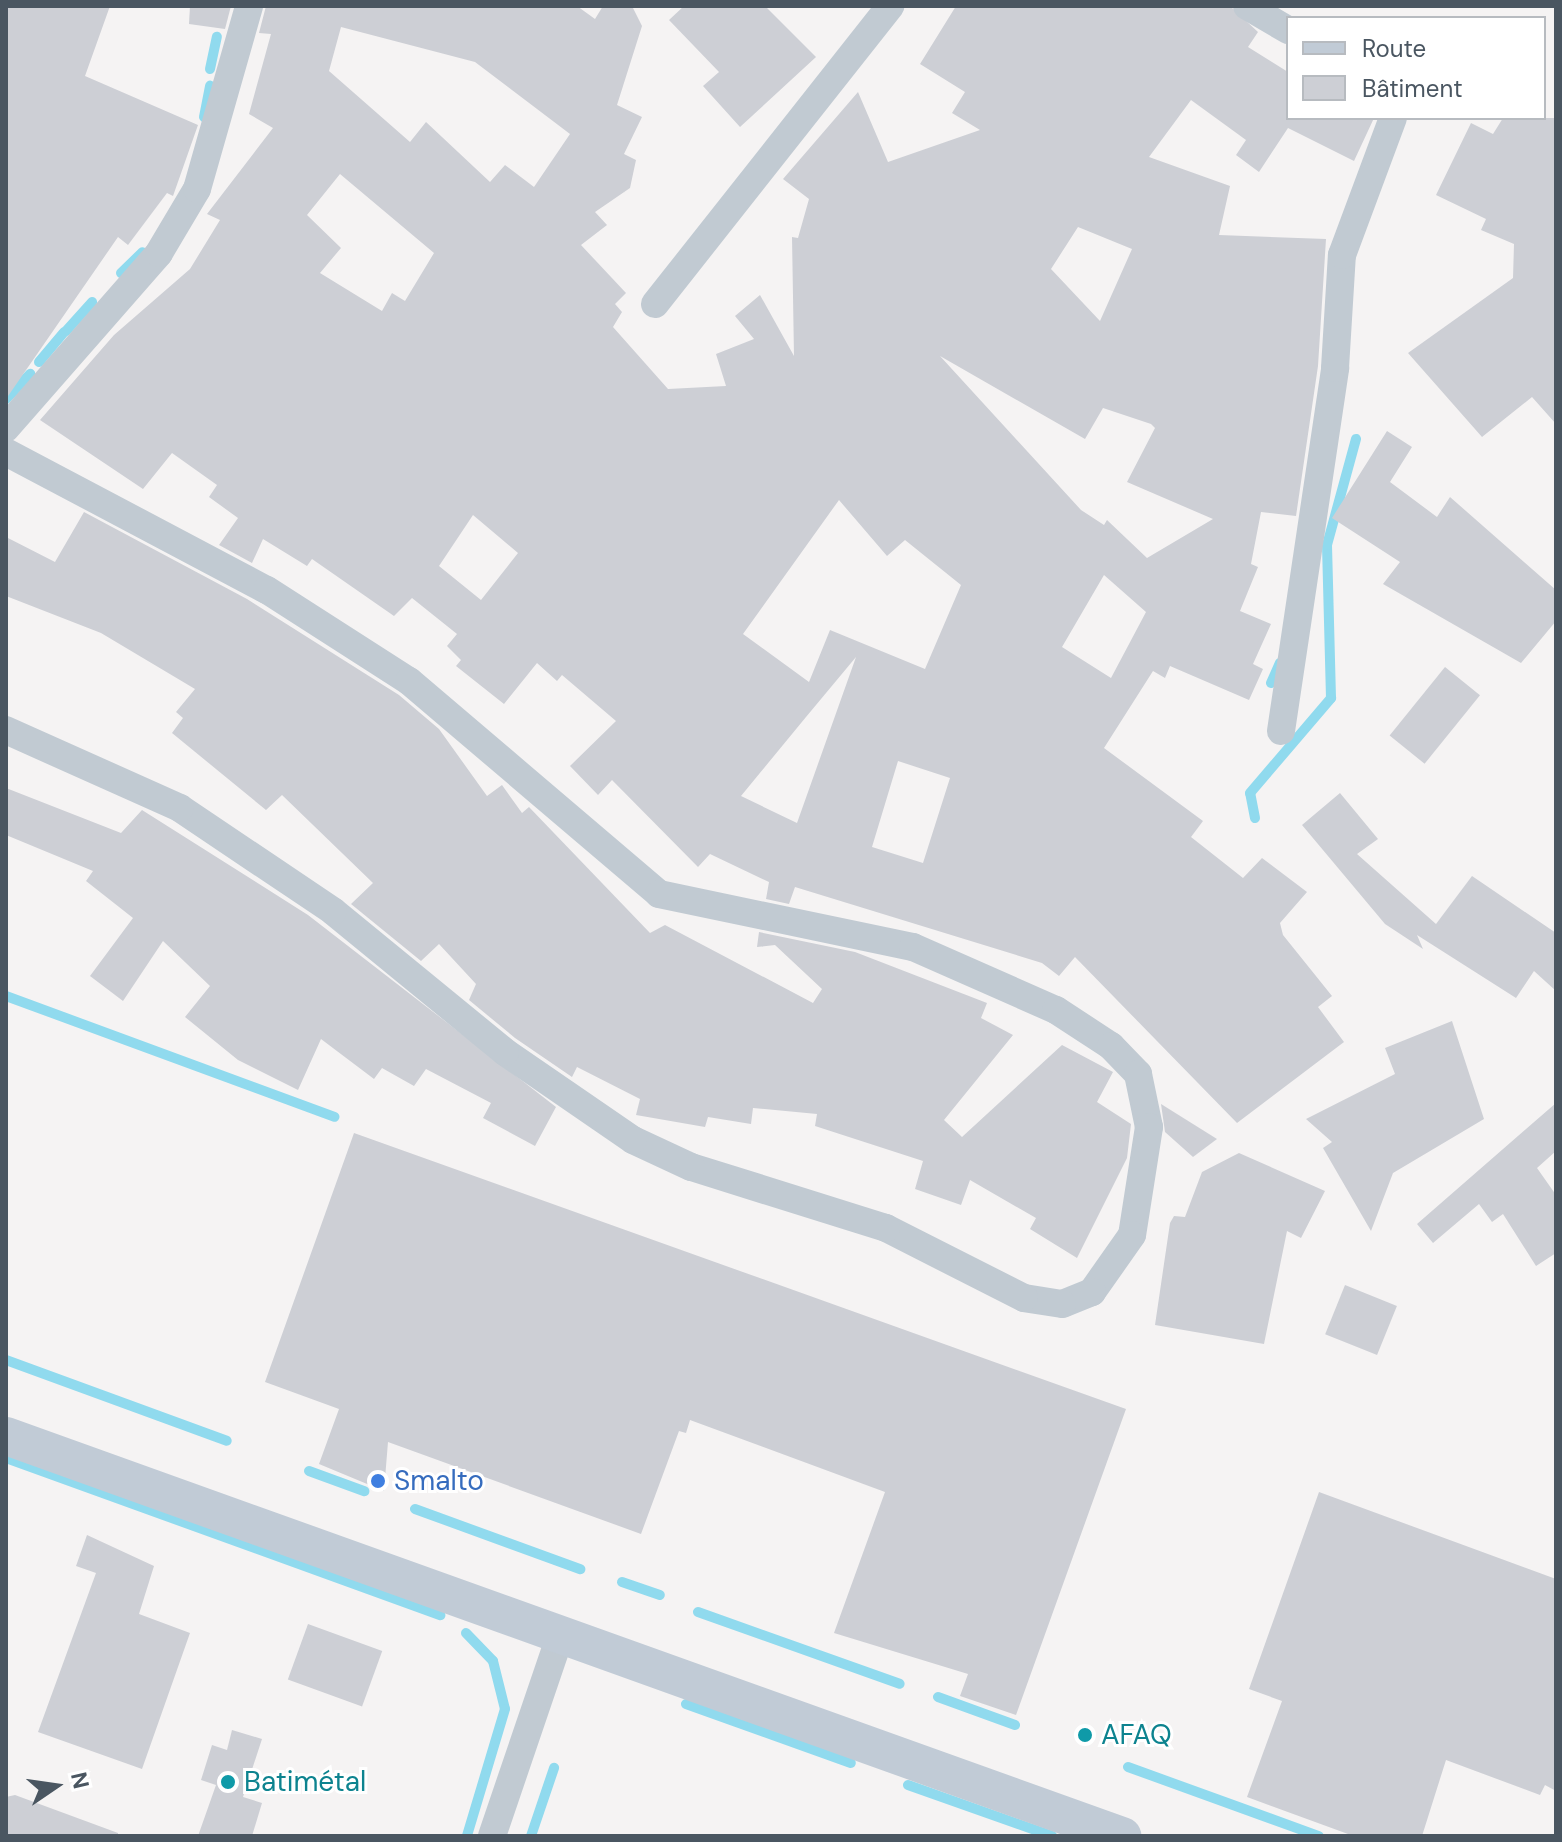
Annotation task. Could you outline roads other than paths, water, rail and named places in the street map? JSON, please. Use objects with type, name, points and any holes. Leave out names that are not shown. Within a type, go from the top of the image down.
[{"type":"street","points":[[6,428],[159,253],[197,189],[249,6]]},
{"type":"street","points":[[655,304],[890,6]]},
{"type":"street","points":[[1247,6],[1286,29]]},
{"type":"street","points":[[1281,731],[1335,368],[1342,255],[1392,120]]},
{"type":"street","points":[[6,452],[267,590],[409,681],[659,894],[913,947],[1056,1010],[1111,1046],[1138,1074],[1149,1127],[1132,1235],[1092,1292],[1062,1304],[1024,1298],[886,1228],[691,1167],[633,1140],[505,1052],[333,911],[180,808],[6,730]]},
{"type":"street","points":[[6,1436],[1122,1836]]},
{"type":"street","points":[[492,1836],[560,1636]]},
{"type":"waterway","points":[[210,69],[217,37]]},
{"type":"waterway","points":[[204,117],[210,86]]},
{"type":"waterway","points":[[121,273],[143,252]]},
{"type":"waterway","points":[[66,331],[92,302]]},
{"type":"waterway","points":[[39,362],[64,332]]},
{"type":"waterway","points":[[6,399],[30,374]]},
{"type":"waterway","points":[[1255,818],[1250,793],[1331,698],[1327,545],[1356,439]]},
{"type":"waterway","points":[[1271,683],[1280,663]]},
{"type":"waterway","points":[[6,996],[334,1117]]},
{"type":"waterway","points":[[6,1360],[227,1441]]},
{"type":"waterway","points":[[6,1458],[440,1615]]},
{"type":"waterway","points":[[309,1471],[364,1491]]},
{"type":"waterway","points":[[415,1509],[580,1569]]},
{"type":"waterway","points":[[622,1582],[660,1595]]},
{"type":"waterway","points":[[698,1612],[900,1684]]},
{"type":"waterway","points":[[466,1633],[493,1661],[505,1709],[467,1836]]},
{"type":"waterway","points":[[938,1697],[1015,1725]]},
{"type":"waterway","points":[[686,1704],[851,1763]]},
{"type":"waterway","points":[[1128,1767],[1319,1836]]},
{"type":"waterway","points":[[531,1836],[554,1768]]},
{"type":"waterway","points":[[908,1785],[1052,1836]]},
{"type":"place","name":"Smalto","points":[[378,1481]]},
{"type":"place","name":"AFAQ","points":[[1085,1735]]},
{"type":"place","name":"Batimétal","points":[[228,1782]]}]
